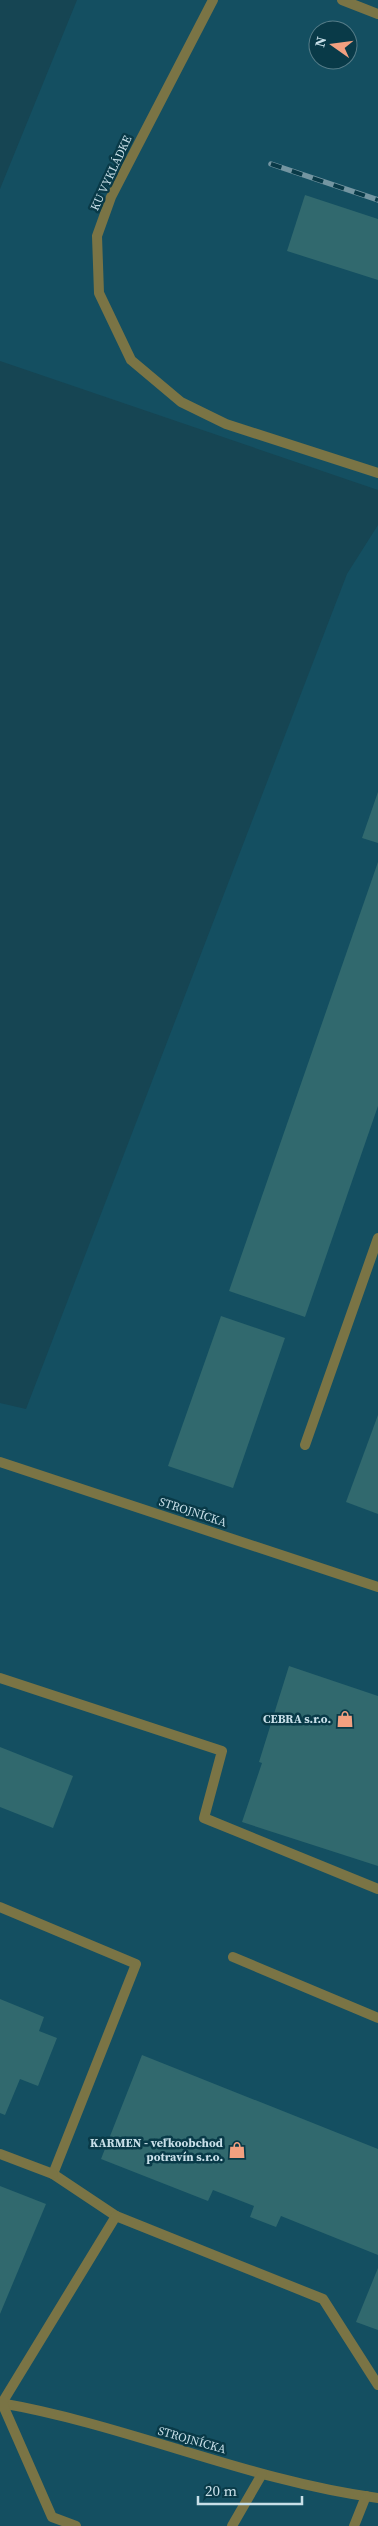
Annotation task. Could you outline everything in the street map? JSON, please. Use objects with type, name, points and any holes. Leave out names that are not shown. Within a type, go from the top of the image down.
[{"type":"lane","name":"KU VYKLÁDKE","points":[[213,0],[111,197],[97,236],[99,293],[131,360],[181,402],[226,424],[378,473]]},
{"type":"lane","points":[[342,0],[378,14]]},
{"type":"lane","points":[[304,1444],[378,1238]]},
{"type":"lane","name":"STROJNÍCKA","points":[[0,1462],[378,1587]]},
{"type":"lane","points":[[0,1678],[222,1751],[204,1818],[378,1889]]},
{"type":"lane","points":[[0,1907],[136,1964],[53,2174]]},
{"type":"lane","points":[[233,1957],[378,2018]]},
{"type":"lane","points":[[0,2154],[53,2174],[116,2216],[323,2299],[378,2385]]},
{"type":"lane","points":[[76,2526],[52,2517],[1,2403],[116,2216]]},
{"type":"lane","name":"STROJNÍCKA","points":[[1,2403],[77,2419],[292,2482],[378,2498]]},
{"type":"lane","points":[[232,2526],[262,2474]]},
{"type":"lane","points":[[354,2526],[366,2496]]},
{"type":"shaded area","points":[[77,0],[378,0],[378,490],[0,361],[0,189]]},
{"type":"shaded area","points":[[378,525],[378,2526],[0,2526],[0,1403],[26,1409],[347,574]]},
{"type":"building","points":[[305,195],[378,219],[378,280],[287,251]]},
{"type":"building","points":[[378,792],[378,843],[362,838]]},
{"type":"building","points":[[378,862],[378,1106],[305,1317],[229,1291]]},
{"type":"building","points":[[221,1316],[285,1338],[233,1488],[168,1466]]},
{"type":"building","points":[[378,1415],[378,1514],[346,1502]]},
{"type":"building","points":[[289,1666],[378,1696],[378,1866],[242,1822],[262,1763],[259,1762]]},
{"type":"building","points":[[0,1747],[73,1776],[53,1828],[0,1807]]},
{"type":"building","points":[[0,1999],[44,2017],[39,2031],[57,2038],[38,2086],[20,2079],[5,2115],[0,2113]]},
{"type":"building","points":[[142,2055],[378,2149],[378,2255],[281,2216],[276,2227],[250,2217],[254,2206],[213,2190],[208,2201],[101,2159]]},
{"type":"building","points":[[0,2186],[46,2204],[0,2314]]},
{"type":"building","points":[[378,2268],[378,2330],[356,2322]]},
{"type":"railway","points":[[271,164],[378,200]]},
{"type":"place","name":"CEBRA s.r.o.","points":[[345,1719]]},
{"type":"place","name":"KARMEN - veľkoobchod potravín s.r.o.","points":[[237,2150]]}]
